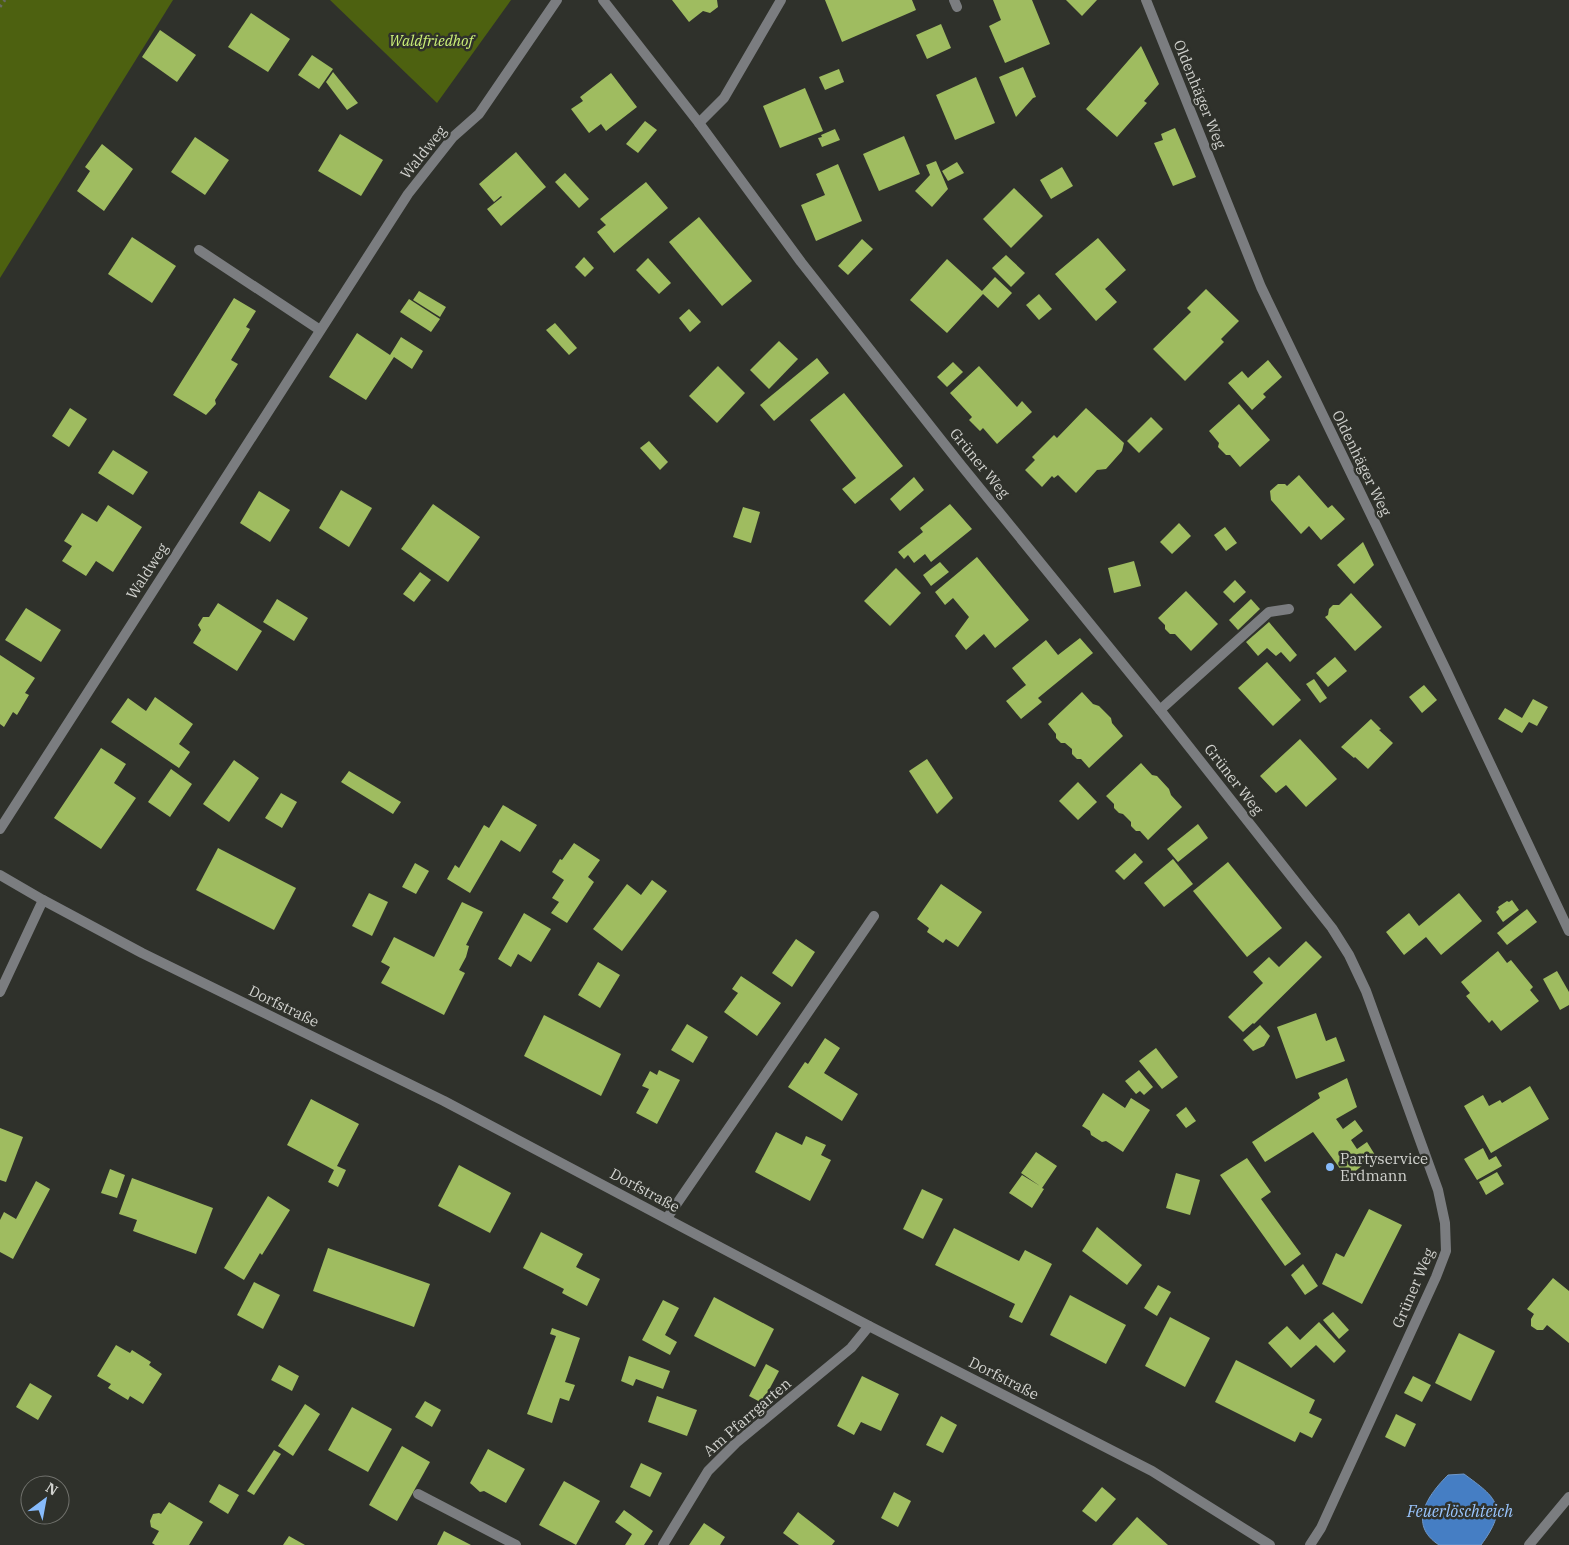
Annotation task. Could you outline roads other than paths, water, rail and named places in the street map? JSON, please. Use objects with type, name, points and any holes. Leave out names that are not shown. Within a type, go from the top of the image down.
[{"type":"street","name":"Waldweg","points":[[0,829],[408,194],[453,137],[478,114],[557,0]]},
{"type":"street","points":[[603,0],[699,123],[724,98],[781,0]]},
{"type":"street","name":"Oldenhäger Weg","points":[[1146,0],[1260,287],[1446,670],[1569,931]]},
{"type":"street","name":"Grüner Weg","points":[[699,123],[814,278],[961,465],[1160,710],[1332,928],[1349,955],[1366,991],[1438,1190],[1445,1223],[1446,1251],[1436,1277],[1320,1528],[1310,1545]]},
{"type":"street","points":[[199,250],[320,330]]},
{"type":"street","points":[[1160,710],[1269,612],[1290,609]]},
{"type":"street","name":"Dorfstraße","points":[[0,875],[142,953],[444,1101],[869,1326],[1152,1471],[1270,1545]]},
{"type":"street","points":[[0,992],[43,900]]},
{"type":"street","points":[[667,1218],[874,916]]},
{"type":"street","name":"Am Pfarrgarten","points":[[663,1545],[708,1471],[736,1444],[851,1348],[869,1326]]},
{"type":"street","points":[[418,1494],[516,1545]]},
{"type":"street","points":[[1529,1545],[1569,1497]]},
{"type":"water","name":"Feuerlöschteich","points":[[1464,1474],[1491,1497],[1497,1512],[1495,1521],[1481,1545],[1439,1545],[1429,1537],[1424,1528],[1424,1510],[1434,1491],[1448,1475]]},
{"type":"place","name":"Partyservice Erdmann","points":[[1330,1167]]},
{"type":"park label","name":"Waldfriedhof","points":[[431,40]]}]
